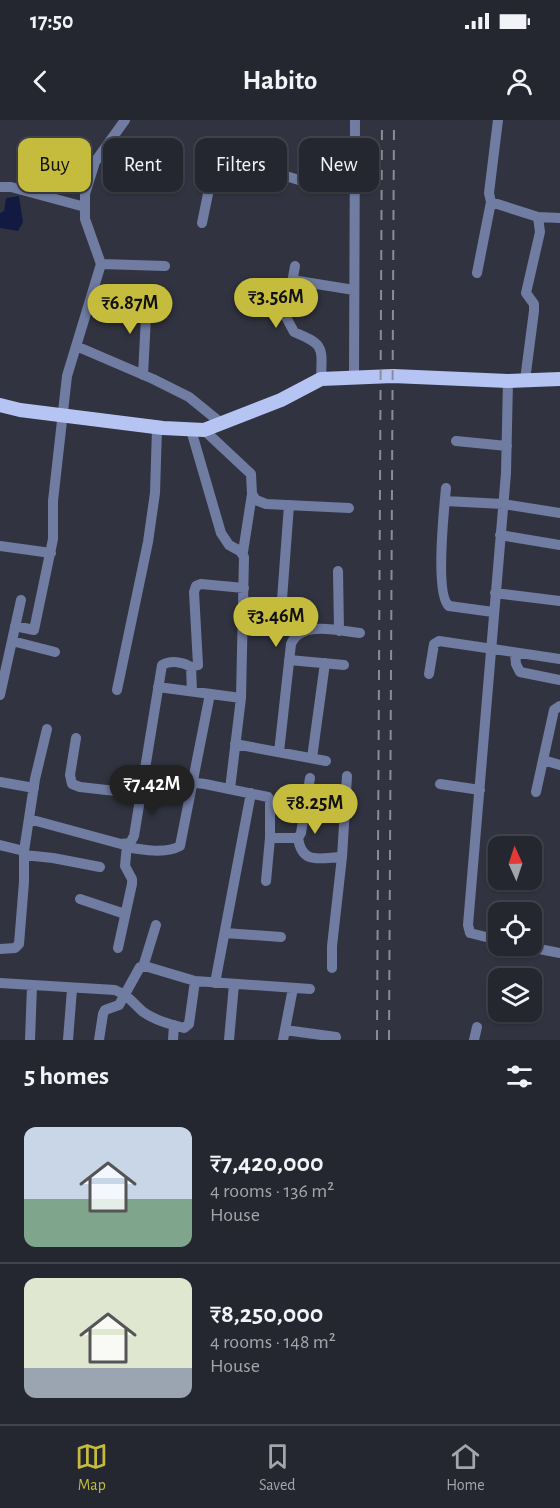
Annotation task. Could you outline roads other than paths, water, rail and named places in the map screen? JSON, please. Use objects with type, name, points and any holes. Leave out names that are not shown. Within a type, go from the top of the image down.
[{"type":"main road","points":[[0,405],[20,410],[157,428],[198,430],[281,400],[321,379],[393,376],[508,381],[560,379]]},
{"type":"street","points":[[15,626],[34,630],[54,539],[53,501],[67,376],[101,264],[85,219],[85,194],[95,162],[125,120]]},
{"type":"street","points":[[355,120],[355,138]]},
{"type":"street","points":[[477,273],[491,202],[489,193],[498,120]]},
{"type":"street","points":[[202,223],[214,165],[216,159],[222,156],[299,180]]},
{"type":"street","points":[[0,187],[11,187],[85,207]]},
{"type":"street","points":[[354,377],[355,192]]},
{"type":"street","points":[[491,202],[538,217],[560,218]]},
{"type":"street","points":[[525,380],[534,311],[534,304],[526,293],[540,232],[538,217]]},
{"type":"street","points":[[101,264],[165,266]]},
{"type":"street","points":[[295,266],[286,316],[294,332],[316,342],[321,352],[321,379]]},
{"type":"street","points":[[292,280],[354,290]]},
{"type":"street","points":[[143,375],[147,297]]},
{"type":"street","points":[[75,346],[189,397],[221,423]]},
{"type":"street","points":[[488,938],[476,935],[468,929],[503,504],[508,381]]},
{"type":"street","points":[[117,690],[148,542],[155,494],[157,428]]},
{"type":"street","points":[[198,430],[251,474],[252,494],[242,554],[244,588],[241,698],[230,789]]},
{"type":"street","points":[[198,430],[221,533],[229,545],[242,554]]},
{"type":"street","points":[[456,441],[507,446]]},
{"type":"street","points":[[446,488],[441,559],[445,603],[449,606],[493,612]]},
{"type":"street","points":[[252,494],[256,500],[266,504],[349,508]]},
{"type":"street","points":[[445,501],[503,504],[560,513]]},
{"type":"street","points":[[281,613],[289,505]]},
{"type":"street","points":[[500,535],[560,544]]},
{"type":"street","points":[[0,546],[51,553]]},
{"type":"street","points":[[338,571],[339,631]]},
{"type":"street","points":[[118,948],[132,879],[125,866],[127,846],[134,836],[162,665],[181,662],[191,667],[198,665],[196,586],[201,584],[244,588]]},
{"type":"street","points":[[495,593],[560,601]]},
{"type":"street","points":[[0,695],[3,664],[12,642],[21,600]]},
{"type":"street","points":[[279,752],[291,644],[294,636],[303,631],[360,633]]},
{"type":"street","points":[[429,674],[434,644],[439,641],[560,659]]},
{"type":"street","points":[[12,642],[55,652]]},
{"type":"street","points":[[515,653],[520,672],[560,680]]},
{"type":"street","points":[[290,660],[344,665]]},
{"type":"street","points":[[312,758],[325,663]]},
{"type":"street","points":[[191,667],[192,691]]},
{"type":"street","points":[[158,687],[241,698]]},
{"type":"street","points":[[28,819],[127,846],[165,851],[180,846],[210,694]]},
{"type":"street","points":[[536,792],[554,710],[560,706]]},
{"type":"street","points":[[0,949],[15,948],[19,944],[28,819],[47,729]]},
{"type":"street","points":[[76,738],[70,775],[72,784],[80,787],[142,794]]},
{"type":"street","points":[[235,744],[326,760]]},
{"type":"street","points":[[543,760],[560,765]]},
{"type":"street","points":[[332,968],[347,776]]},
{"type":"street","points":[[145,777],[192,782],[268,797],[270,800],[270,838],[266,881]]},
{"type":"street","points":[[310,778],[301,833],[298,838],[300,850],[312,858],[342,857]]},
{"type":"street","points":[[0,782],[34,788]]},
{"type":"street","points":[[440,784],[480,790]]},
{"type":"street","points":[[215,983],[251,793]]},
{"type":"street","points":[[270,838],[298,838]]},
{"type":"street","points":[[0,845],[24,853],[100,867]]},
{"type":"street","points":[[80,899],[125,914]]},
{"type":"street","points":[[142,967],[156,925]]},
{"type":"street","points":[[225,933],[281,938]]},
{"type":"street","points":[[542,949],[560,953]]},
{"type":"street","points":[[99,1040],[105,1010],[119,1005],[137,970],[142,967],[195,981],[310,989]]},
{"type":"street","points":[[0,983],[115,990],[130,998],[156,1019],[184,1028],[189,1024],[195,981]]},
{"type":"street","points":[[229,1040],[234,984]]},
{"type":"street","points":[[30,1040],[32,986]]},
{"type":"street","points":[[293,988],[284,1035],[336,1037]]},
{"type":"street","points":[[68,1040],[72,989]]},
{"type":"street","points":[[172,1040],[174,1025]]},
{"type":"street","points":[[474,1040],[477,1027]]},
{"type":"water","points":[[19,196],[23,222],[18,231],[0,228],[0,213],[4,211],[6,198]]},
{"type":"railway","points":[[377,1040],[382,120]]},
{"type":"railway","points":[[389,1040],[394,120]]}]
